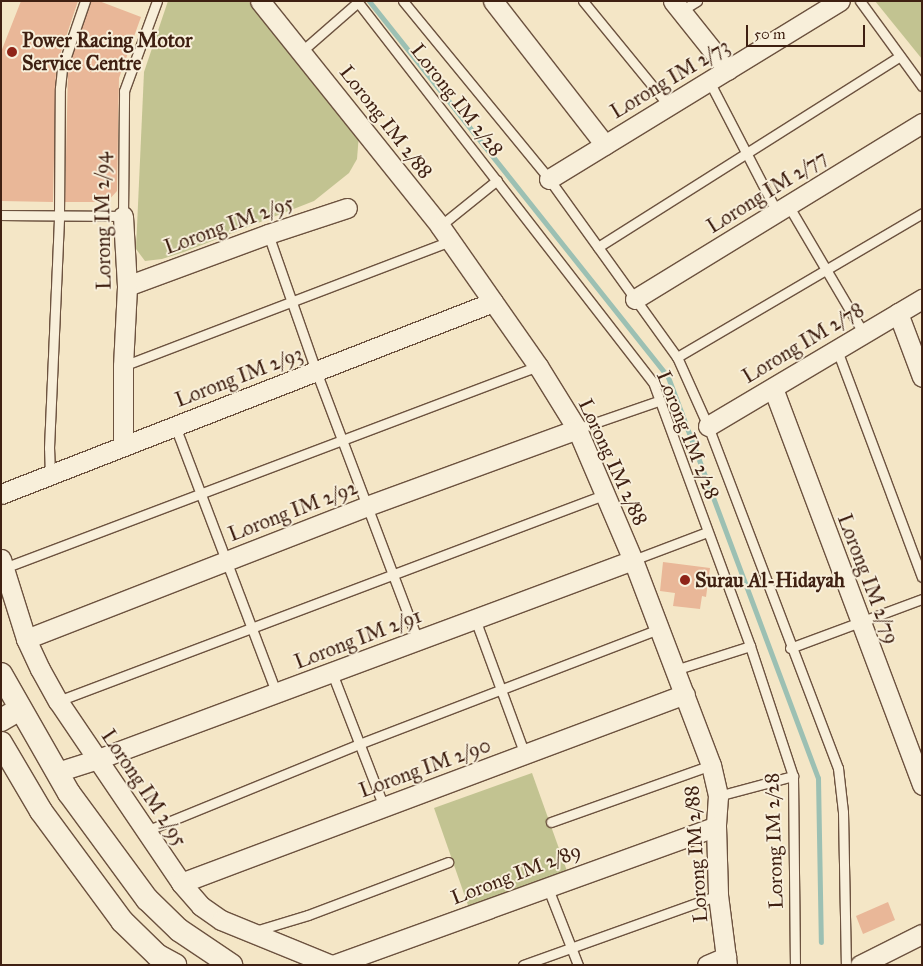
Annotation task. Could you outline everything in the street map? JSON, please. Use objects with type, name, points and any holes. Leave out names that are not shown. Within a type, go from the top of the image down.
[{"type":"street","name":"Lorong IM 2/88","points":[[260,1],[302,51],[445,233],[538,366],[577,429],[633,560],[711,765],[718,796],[716,826],[718,895],[727,961]]},
{"type":"street","points":[[493,1],[605,145]]},
{"type":"street","name":"Lorong IM 2/73","points":[[549,179],[840,1]]},
{"type":"street","points":[[677,6],[728,70]]},
{"type":"street","name":"Lorong IM 2/77","points":[[635,299],[922,123]]},
{"type":"street","name":"Lorong IM 2/95","points":[[127,286],[268,234],[347,208]]},
{"type":"street","name":"Lorong IM 2/94","points":[[123,216],[127,286],[123,366],[123,446]]},
{"type":"street","name":"Lorong IM 2/78","points":[[708,426],[922,299]]},
{"type":"street","name":"Lorong IM 2/93","points":[[1,494],[493,302]]},
{"type":"street","points":[[898,313],[922,377]]},
{"type":"street","name":"Lorong IM 2/79","points":[[773,388],[922,785]]},
{"type":"street","name":"Lorong IM 2/92","points":[[26,640],[367,506],[577,429]]},
{"type":"street","name":"Lorong IM 2/91","points":[[57,772],[98,760],[633,560]]},
{"type":"street","name":"Lorong IM 2/95","points":[[3,564],[26,640],[58,701],[181,883],[201,906],[214,915],[332,965]]},
{"type":"street","points":[[1,674],[11,715],[57,772],[69,793],[147,899],[179,930],[230,965]]},
{"type":"street","name":"Lorong IM 2/90","points":[[181,883],[685,694]]},
{"type":"street","points":[[1,743],[41,811],[122,921],[156,955],[175,965]]},
{"type":"street","name":"Lorong IM 2/89","points":[[332,965],[716,826]]},
{"type":"street","points":[[860,965],[922,934]]},
{"type":"street","points":[[708,965],[727,961]]},
{"type":"lane","points":[[50,475],[49,448],[59,216],[62,68],[85,1]]},
{"type":"lane","points":[[403,1],[549,179],[677,357],[708,426],[790,648],[834,756],[841,785],[846,965]]},
{"type":"lane","points":[[583,1],[669,106]]},
{"type":"lane","points":[[677,6],[698,1]]},
{"type":"lane","points":[[860,1],[922,86]]},
{"type":"lane","name":"Lorong IM 2/94","points":[[123,216],[124,91],[153,2]]},
{"type":"lane","points":[[302,51],[357,2]]},
{"type":"lane","name":"Lorong IM 2/28","points":[[357,2],[653,382],[658,401],[750,646],[793,776],[795,965]]},
{"type":"lane","points":[[598,247],[900,56]]},
{"type":"lane","points":[[709,81],[746,153],[782,209],[826,270],[864,334]]},
{"type":"lane","points":[[123,366],[292,301],[445,233],[497,180]]},
{"type":"lane","points":[[677,357],[922,213]]},
{"type":"lane","points":[[1,215],[123,216]]},
{"type":"lane","points":[[268,234],[316,370],[418,641]]},
{"type":"lane","points":[[837,350],[922,577]]},
{"type":"lane","points":[[3,564],[201,494],[538,366]]},
{"type":"lane","points":[[577,429],[658,401]]},
{"type":"lane","points":[[175,426],[277,694]]},
{"type":"lane","points":[[58,701],[606,494]]},
{"type":"lane","points":[[633,560],[708,532]]},
{"type":"lane","points":[[790,648],[922,599]]},
{"type":"lane","points":[[475,620],[525,755]]},
{"type":"lane","points":[[146,831],[359,744],[659,629]]},
{"type":"lane","points":[[675,670],[750,646]]},
{"type":"lane","points":[[332,673],[384,807]]},
{"type":"lane","points":[[551,822],[711,765]]},
{"type":"lane","points":[[718,796],[793,776]]},
{"type":"lane","points":[[252,932],[308,915],[448,862]]},
{"type":"lane","points":[[547,886],[578,965]]},
{"type":"lane","points":[[524,965],[571,946],[718,895]]},
{"type":"green space","points":[[168,1],[248,1],[359,134],[357,159],[349,173],[314,201],[184,252],[162,259],[145,261],[136,249],[144,72]]},
{"type":"green space","points":[[875,1],[922,1],[922,59]]},
{"type":"green space","points":[[532,773],[567,871],[469,908],[434,808]]},
{"type":"building","points":[[21,1],[78,1],[56,67],[53,202],[1,201],[1,52]]},
{"type":"building","points":[[91,1],[99,1],[141,17],[119,78],[117,191],[107,202],[65,202],[68,69]]},
{"type":"building","name":"Surau Al-Hidayah","points":[[663,562],[710,568],[706,597],[702,596],[700,609],[673,606],[675,593],[660,591]]},
{"type":"building","points":[[888,902],[895,920],[863,934],[856,916]]},
{"type":"waterway","points":[[369,1],[668,377],[818,778],[821,942]]},
{"type":"place","name":"Power Racing Motor Service Centre","points":[[12,52]]},
{"type":"place","name":"Surau Al-Hidayah","points":[[685,580]]}]
